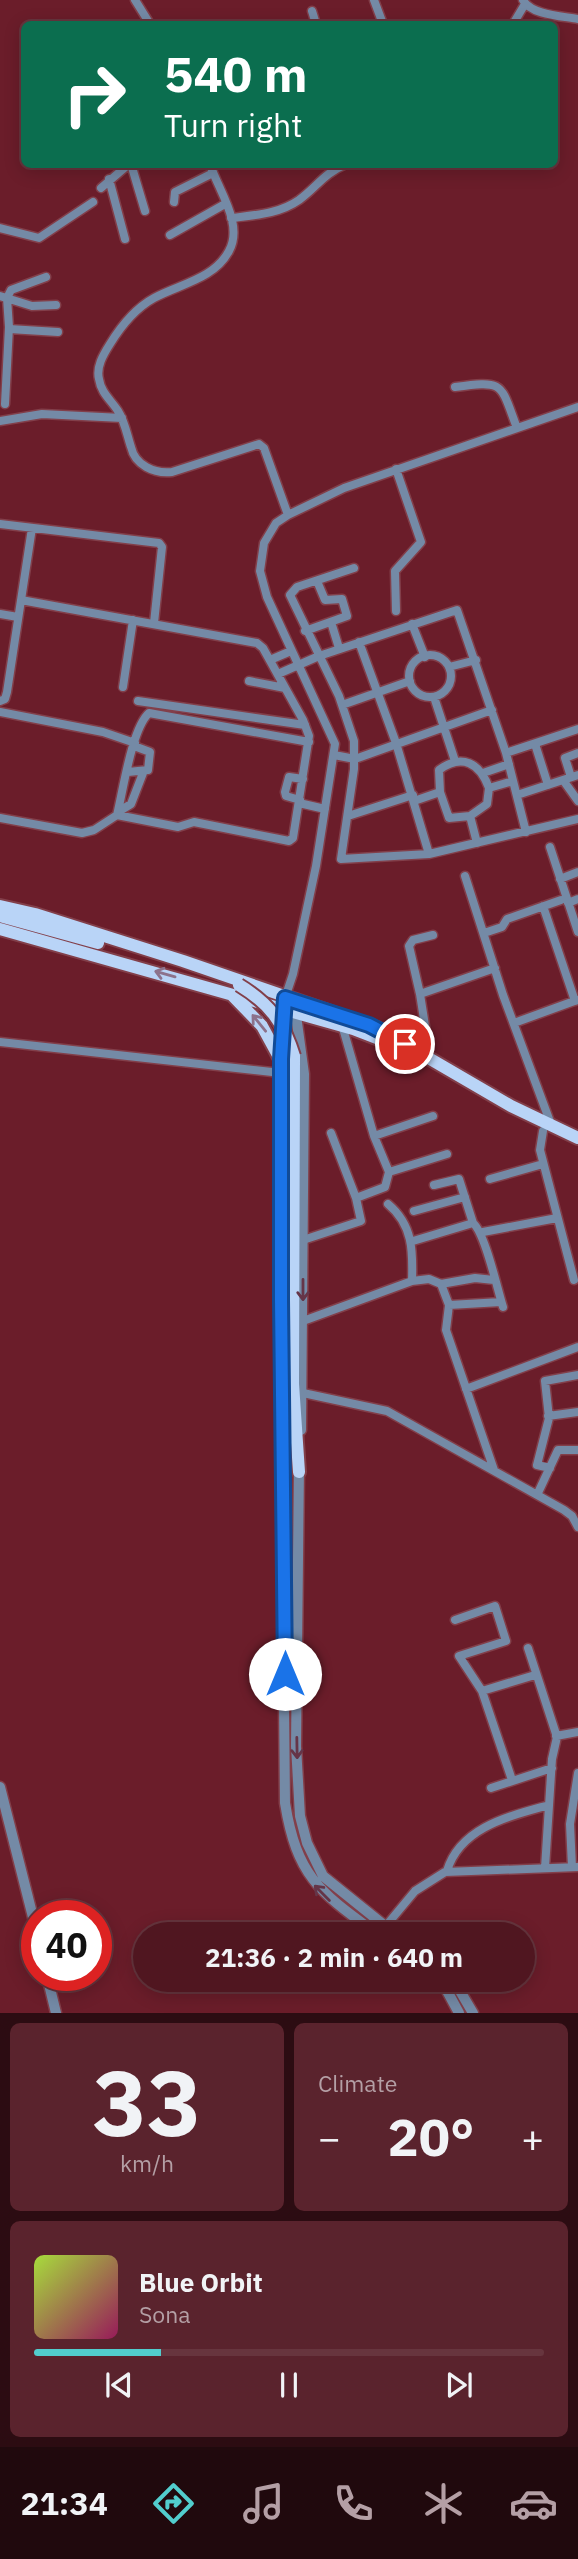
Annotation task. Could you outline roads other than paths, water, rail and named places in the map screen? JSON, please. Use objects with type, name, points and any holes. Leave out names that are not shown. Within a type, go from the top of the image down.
[{"type":"main road","points":[[0,906],[183,961],[383,1041],[547,1129],[578,1138]]},
{"type":"main road","points":[[0,916],[290,1006],[369,1025],[578,1147]]},
{"type":"main road","points":[[0,929],[261,998],[276,1014],[288,1034],[293,1371],[299,1472]]},
{"type":"street","points":[[135,0],[148,21]]},
{"type":"street","points":[[374,0],[382,21]]},
{"type":"street","points":[[514,21],[524,2],[536,10],[578,19]]},
{"type":"street","points":[[312,11],[315,21]]},
{"type":"street","points":[[101,188],[124,168]]},
{"type":"street","points":[[131,168],[145,211]]},
{"type":"street","points":[[231,218],[285,208],[307,193],[325,174],[338,168]]},
{"type":"street","points":[[174,202],[175,192],[211,169],[231,218],[233,243],[220,264],[200,278],[142,306],[123,325],[107,349],[98,378],[101,388],[122,418],[135,458],[157,471],[172,472],[218,456],[262,445],[288,515]]},
{"type":"street","points":[[109,179],[125,239]]},
{"type":"street","points":[[0,228],[39,238],[93,202]]},
{"type":"street","points":[[170,235],[225,204]]},
{"type":"street","points":[[3,297],[11,290],[46,277]]},
{"type":"street","points":[[3,297],[32,306],[56,305]]},
{"type":"street","points":[[3,297],[9,329],[5,404]]},
{"type":"street","points":[[9,329],[58,332]]},
{"type":"street","points":[[455,387],[497,385],[503,391],[517,428]]},
{"type":"street","points":[[0,393],[12,416]]},
{"type":"street","points":[[368,1922],[327,1898],[312,1882],[294,1843],[285,1803],[281,1073],[287,1058],[293,974],[316,866],[334,755],[333,736],[267,597],[260,571],[264,543],[276,523],[288,515],[354,484],[578,407]]},
{"type":"street","points":[[0,421],[12,416],[41,414],[122,418]]},
{"type":"street","points":[[396,469],[421,542],[396,570],[396,611]]},
{"type":"street","points":[[0,524],[161,545],[153,624]]},
{"type":"street","points":[[0,701],[7,692],[32,528]]},
{"type":"street","points":[[354,568],[298,587],[290,595],[342,705],[354,741],[355,759],[341,859],[429,854],[578,819]]},
{"type":"street","points":[[306,631],[347,614],[340,597],[324,599],[317,581]]},
{"type":"street","points":[[21,600],[250,640],[263,648],[305,725],[309,742],[293,838],[289,841],[194,822],[178,827],[117,813]]},
{"type":"street","points":[[278,674],[339,648],[457,610],[506,753],[526,832]]},
{"type":"street","points":[[0,614],[19,617]]},
{"type":"street","points":[[123,687],[132,620]]},
{"type":"street","points":[[331,622],[339,648]]},
{"type":"street","points":[[412,624],[425,657]]},
{"type":"street","points":[[359,642],[396,743],[429,854]]},
{"type":"street","points":[[270,660],[291,651]]},
{"type":"street","points":[[425,657],[442,659],[449,667],[448,688],[434,697],[417,692],[410,681],[415,663],[425,657]]},
{"type":"street","points":[[449,667],[475,660]]},
{"type":"street","points":[[249,681],[285,688]]},
{"type":"street","points":[[342,705],[410,681]]},
{"type":"street","points":[[434,697],[455,761]]},
{"type":"street","points":[[149,713],[145,704],[134,700],[305,725]]},
{"type":"street","points":[[334,755],[355,759],[492,710]]},
{"type":"street","points":[[0,712],[103,732],[151,754],[148,770],[144,773],[131,804],[94,831],[82,833],[0,818]]},
{"type":"street","points":[[149,713],[309,742]]},
{"type":"street","points":[[117,813],[135,745],[144,718],[149,713]]},
{"type":"street","points":[[506,753],[578,729]]},
{"type":"street","points":[[534,744],[548,785]]},
{"type":"street","points":[[578,753],[565,758],[578,801]]},
{"type":"street","points":[[455,761],[469,761],[483,773],[489,788],[487,804],[470,816],[449,818],[440,792],[439,770],[455,761]]},
{"type":"street","points":[[483,773],[509,764]]},
{"type":"street","points":[[128,772],[144,773]]},
{"type":"street","points":[[303,779],[289,777],[286,796],[324,809]]},
{"type":"street","points":[[517,795],[571,778]]},
{"type":"street","points":[[489,788],[513,781]]},
{"type":"street","points":[[348,816],[440,792]]},
{"type":"street","points":[[470,816],[477,843]]},
{"type":"street","points":[[550,847],[565,901],[578,932]]},
{"type":"street","points":[[560,879],[578,873]]},
{"type":"street","points":[[465,876],[547,1129],[540,1150],[574,1280]]},
{"type":"street","points":[[484,933],[502,927],[507,919],[543,906],[578,899]]},
{"type":"street","points":[[514,1023],[577,1001],[543,906]]},
{"type":"street","points":[[415,1050],[426,1032],[409,946],[413,940],[433,935]]},
{"type":"street","points":[[420,994],[495,968]]},
{"type":"street","points":[[290,1006],[304,1073],[303,1393],[299,1472],[296,1746],[300,1816],[307,1843],[323,1876],[372,1922]]},
{"type":"street","points":[[342,1025],[374,1136],[389,1172],[385,1187],[356,1198]]},
{"type":"street","points":[[0,1042],[281,1073]]},
{"type":"street","points":[[374,1136],[433,1116]]},
{"type":"street","points":[[303,1240],[361,1221],[363,1216],[331,1133]]},
{"type":"street","points":[[389,1172],[447,1154]]},
{"type":"street","points":[[490,1179],[543,1164]]},
{"type":"street","points":[[434,1185],[458,1178],[473,1223],[483,1232],[502,1305],[449,1305]]},
{"type":"street","points":[[415,1211],[465,1197]]},
{"type":"street","points":[[388,1204],[401,1218],[413,1241],[412,1281]]},
{"type":"street","points":[[483,1232],[557,1218]]},
{"type":"street","points":[[413,1241],[473,1223]]},
{"type":"street","points":[[303,1321],[412,1281],[432,1279],[441,1284],[475,1278],[494,1280]]},
{"type":"street","points":[[441,1284],[449,1305],[446,1331],[494,1469]]},
{"type":"street","points":[[466,1389],[578,1347]]},
{"type":"street","points":[[550,1468],[537,1465],[548,1416],[545,1381],[578,1375]]},
{"type":"street","points":[[303,1393],[387,1411],[569,1513],[578,1527]]},
{"type":"street","points":[[548,1416],[578,1412]]},
{"type":"street","points":[[537,1495],[558,1450],[578,1450]]},
{"type":"street","points":[[455,1620],[495,1606],[506,1641],[459,1656],[482,1691],[512,1780]]},
{"type":"street","points":[[528,1648],[556,1735],[545,1868]]},
{"type":"street","points":[[482,1691],[535,1675]]},
{"type":"street","points":[[556,1735],[578,1731]]},
{"type":"street","points":[[491,1788],[552,1768]]},
{"type":"street","points":[[388,1922],[415,1891],[434,1876],[447,1871],[575,1867],[570,1824],[578,1773]]},
{"type":"street","points":[[0,1787],[29,1900]]},
{"type":"street","points":[[447,1871],[458,1850],[491,1822],[549,1805]]},
{"type":"street","points":[[51,1991],[56,2013]]},
{"type":"street","points":[[448,1992],[459,2013]]},
{"type":"street","points":[[461,1992],[474,2013]]}]
